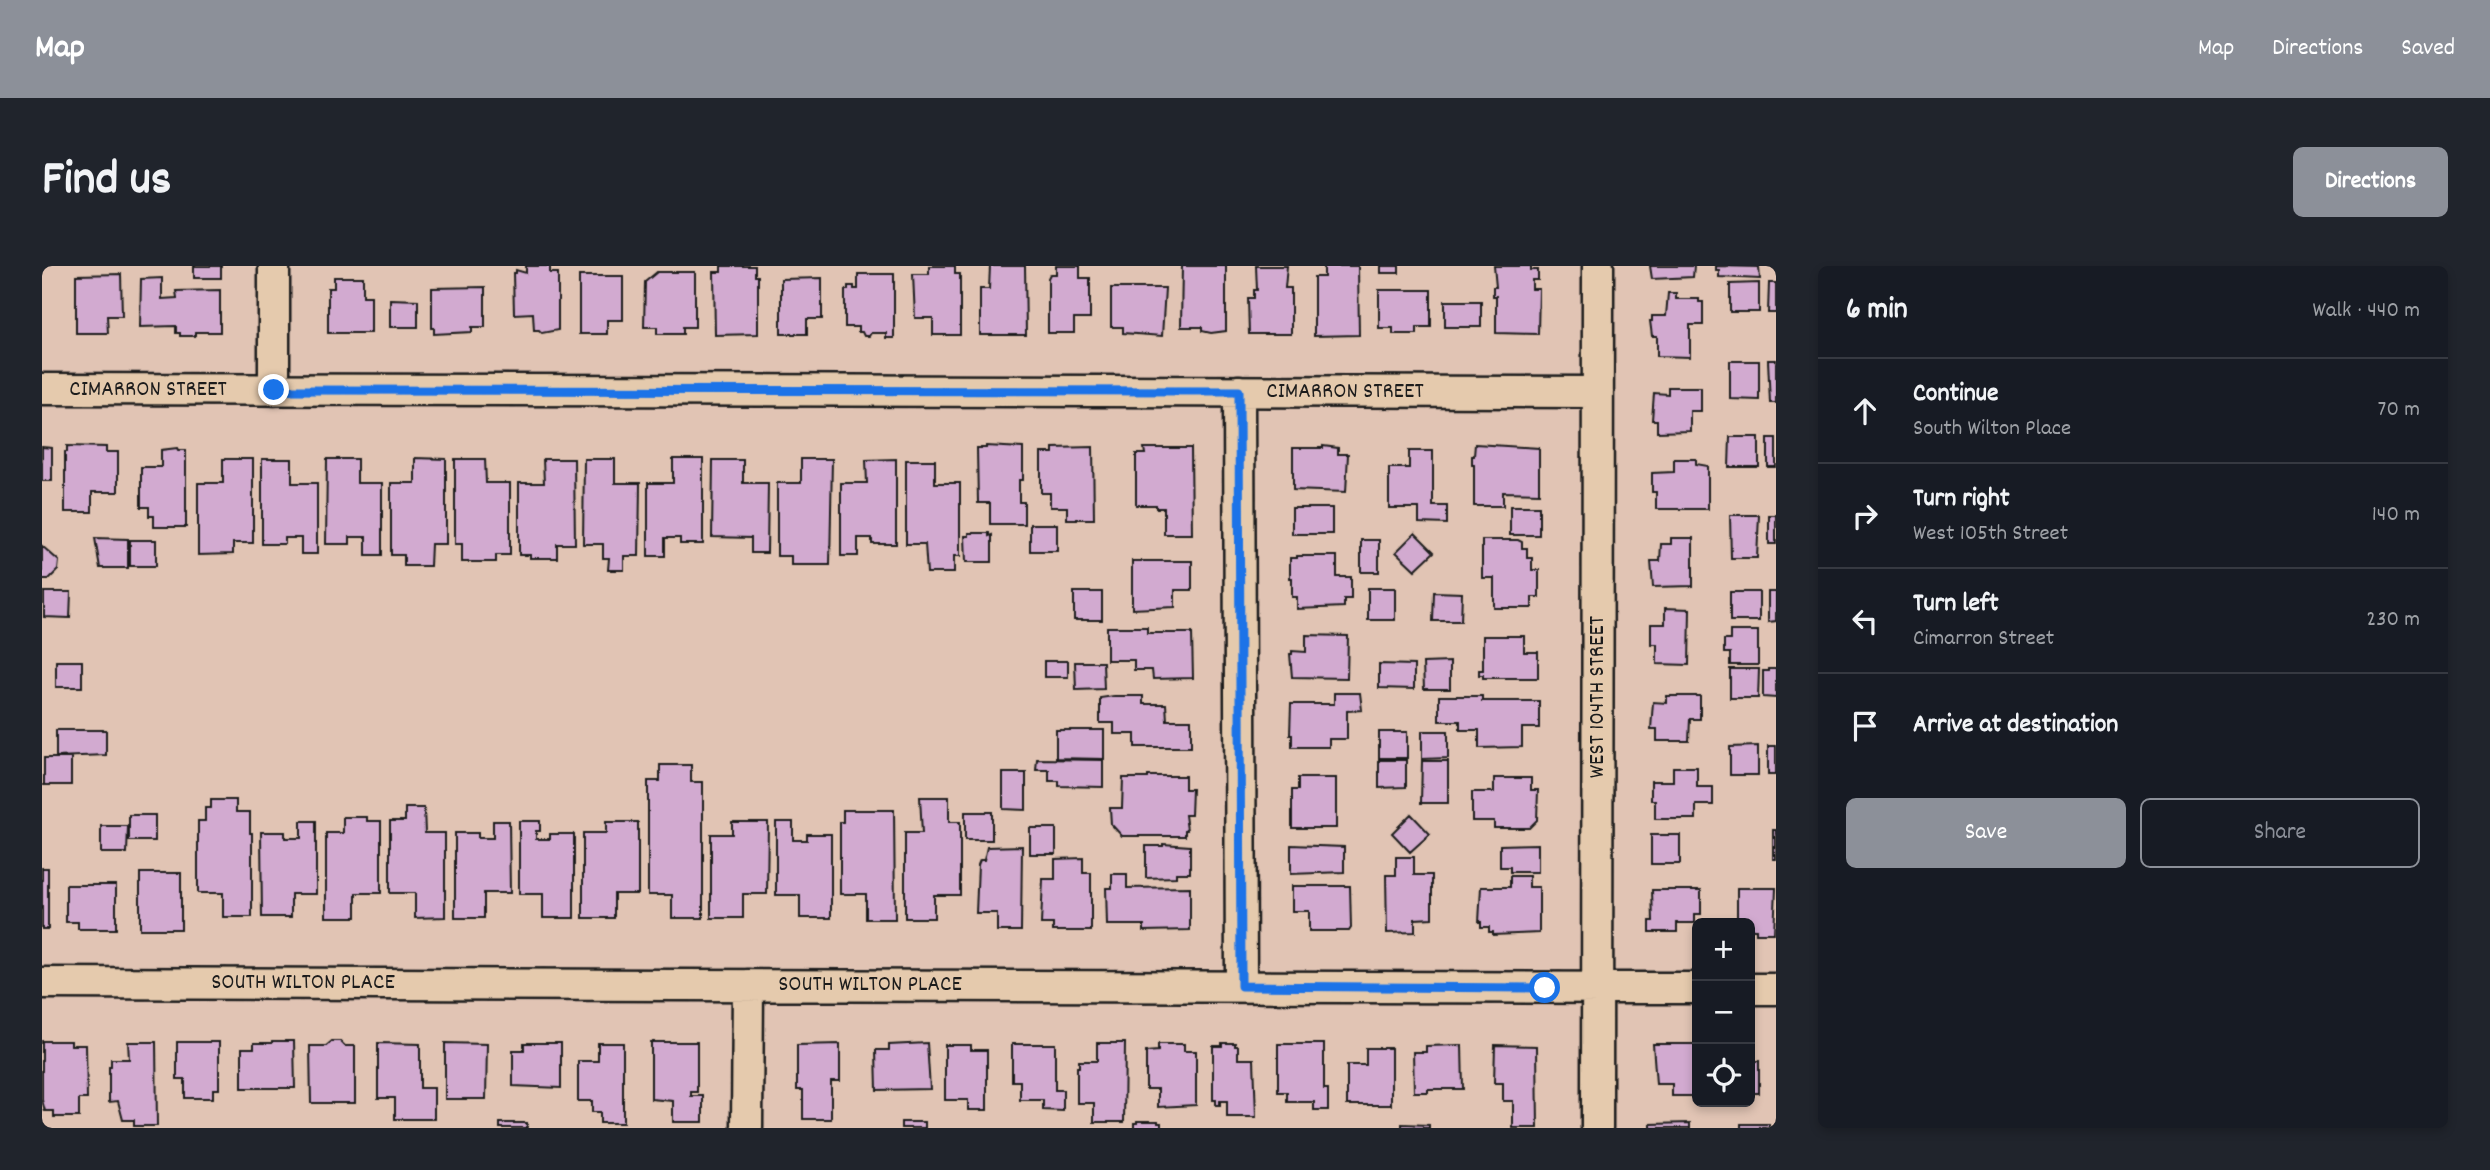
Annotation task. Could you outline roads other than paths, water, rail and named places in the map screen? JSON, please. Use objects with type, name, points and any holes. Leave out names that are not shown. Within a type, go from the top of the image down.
[{"type":"street","points":[[274,266],[274,390]]},
{"type":"street","name":"WEST 104TH STREET","points":[[1597,1128],[1598,266]]},
{"type":"street","name":"CIMARRON STREET","points":[[42,389],[1598,392]]},
{"type":"street","points":[[1239,391],[1241,986]]},
{"type":"street","name":"SOUTH WILTON PLACE","points":[[42,983],[1692,988]]},
{"type":"street","points":[[747,1128],[748,985]]},
{"type":"street","points":[[1755,989],[1776,989]]}]
